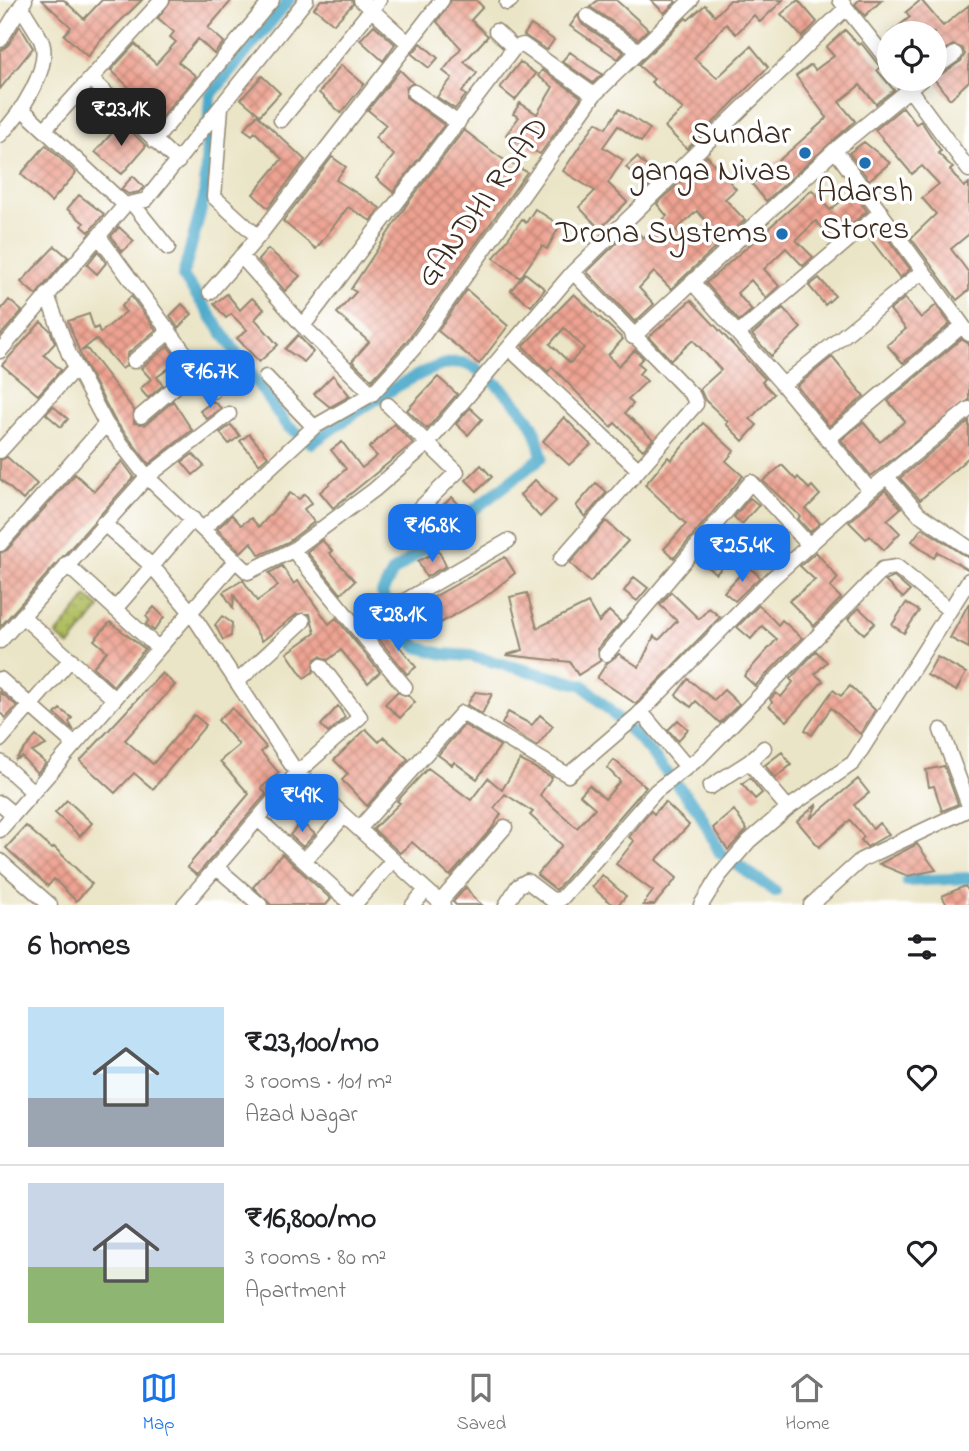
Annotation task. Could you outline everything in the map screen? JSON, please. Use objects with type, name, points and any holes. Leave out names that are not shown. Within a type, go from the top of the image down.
[{"type":"street","points":[[45,129],[162,0]]},
{"type":"street","points":[[154,141],[272,0]]},
{"type":"street","points":[[0,351],[129,204],[146,200],[306,0]]},
{"type":"street","points":[[210,292],[258,237],[442,0]]},
{"type":"street","name":"GANDHI ROAD","points":[[115,609],[152,566],[198,524],[314,427],[372,394],[414,348],[594,95],[691,0]]},
{"type":"street","points":[[0,40],[23,3]]},
{"type":"street","points":[[0,135],[22,108],[36,83],[43,43],[23,3]]},
{"type":"street","points":[[281,120],[370,3],[407,42]]},
{"type":"street","points":[[47,295],[76,367],[106,424],[147,477],[248,572],[293,550],[374,490],[427,444],[471,390],[510,349],[572,272],[843,4],[877,47]]},
{"type":"street","points":[[587,16],[639,51]]},
{"type":"street","points":[[496,31],[514,48]]},
{"type":"street","points":[[303,326],[514,48],[523,45],[594,95]]},
{"type":"street","points":[[947,60],[955,54]]},
{"type":"street","points":[[91,79],[178,162]]},
{"type":"street","points":[[633,337],[898,91]]},
{"type":"street","points":[[911,91],[969,170]]},
{"type":"street","points":[[414,92],[458,123]]},
{"type":"street","points":[[221,107],[214,197],[258,237]]},
{"type":"street","points":[[22,108],[129,204],[168,247]]},
{"type":"street","points":[[827,440],[966,330],[835,150]]},
{"type":"street","points":[[738,334],[881,212]]},
{"type":"street","points":[[100,237],[213,391]]},
{"type":"street","points":[[241,256],[303,326],[372,394]]},
{"type":"street","points":[[783,385],[923,271]]},
{"type":"street","points":[[561,559],[696,404],[693,396],[572,272]]},
{"type":"street","points":[[693,284],[783,385],[870,490]]},
{"type":"street","points":[[134,361],[169,332]]},
{"type":"street","points":[[510,349],[638,469]]},
{"type":"street","points":[[0,451],[76,367]]},
{"type":"street","points":[[141,416],[196,369]]},
{"type":"street","points":[[265,377],[314,427]]},
{"type":"street","points":[[388,405],[457,472],[411,517]]},
{"type":"street","points":[[359,829],[463,713],[568,775],[639,714],[766,584],[870,490],[888,478],[969,409]]},
{"type":"street","points":[[0,641],[66,564],[147,477],[229,414]]},
{"type":"street","points":[[0,544],[106,424]]},
{"type":"street","points":[[888,478],[919,514],[969,548]]},
{"type":"street","points":[[606,654],[751,482],[809,545]]},
{"type":"street","points":[[103,523],[152,566],[190,611],[296,773],[441,904],[505,827]]},
{"type":"street","points":[[358,628],[508,541]]},
{"type":"street","points":[[293,550],[405,687]]},
{"type":"street","points":[[0,830],[235,561]]},
{"type":"street","points":[[66,564],[158,648]]},
{"type":"street","points":[[506,905],[517,886],[527,881],[552,900],[561,899],[656,791],[684,770],[883,569],[897,566],[949,610]]},
{"type":"street","points":[[701,905],[740,849],[788,808],[853,763],[969,580]]},
{"type":"street","points":[[22,615],[114,699]]},
{"type":"street","points":[[237,682],[303,621]]},
{"type":"street","points":[[0,740],[71,659]]},
{"type":"street","points":[[184,905],[296,773],[360,717],[321,666]]},
{"type":"street","points":[[0,679],[74,744]]},
{"type":"street","points":[[639,714],[684,770]]},
{"type":"street","points":[[811,905],[861,860],[969,808],[941,730]]},
{"type":"street","points":[[710,787],[749,762],[764,748]]},
{"type":"street","points":[[0,762],[33,792]]},
{"type":"street","points":[[749,762],[788,808]]},
{"type":"street","points":[[0,803],[13,814]]},
{"type":"street","points":[[304,861],[344,816]]},
{"type":"street","points":[[258,819],[353,905],[393,860]]},
{"type":"street","points":[[0,861],[50,905]]},
{"type":"street","points":[[216,867],[260,905]]},
{"type":"street","points":[[413,905],[426,890]]},
{"type":"green space","points":[[87,597],[100,608],[69,646],[56,635]]},
{"type":"building","points":[[42,0],[64,0],[84,19],[102,0],[142,0],[97,44],[88,57],[64,35],[71,27]]},
{"type":"building","points":[[171,0],[232,0],[208,28],[224,42],[214,54],[198,39],[178,62],[196,76],[154,126],[137,110],[144,102],[111,70],[135,44],[156,64],[176,42],[170,37],[174,32],[158,18]]},
{"type":"building","points":[[321,0],[352,0],[353,4],[334,24],[314,8]]},
{"type":"building","points":[[451,0],[476,0],[483,7],[471,20],[488,36],[464,62],[477,73],[462,92],[466,95],[455,109],[437,97],[452,78],[443,71],[461,48],[437,22]]},
{"type":"building","points":[[598,0],[616,0],[648,29],[638,39],[590,7]]},
{"type":"building","points":[[651,0],[674,0],[676,2],[664,13]]},
{"type":"building","points":[[730,0],[783,0],[760,22],[754,15],[736,34],[726,24],[694,58],[717,78],[751,46],[768,67],[687,149],[665,127],[683,109],[651,82],[654,79],[638,65],[686,18],[688,20],[705,5],[715,16]]},
{"type":"building","points":[[798,0],[817,22],[802,37],[781,14]]},
{"type":"building","points":[[859,0],[882,0],[865,16],[855,4]]},
{"type":"building","points":[[921,0],[939,21],[905,21],[910,17],[906,12]]},
{"type":"building","points":[[969,5],[969,81],[950,99],[944,91],[947,91],[947,70],[961,61],[965,54],[962,48],[953,45],[947,49],[947,23]]},
{"type":"building","points":[[578,15],[582,24],[624,52],[618,59],[570,26]]},
{"type":"building","points":[[374,25],[395,44],[383,61],[360,40]]},
{"type":"building","points":[[531,25],[554,40],[547,50],[524,35]]},
{"type":"building","points":[[20,26],[33,48],[0,89],[0,51],[8,45]]},
{"type":"building","points":[[845,30],[859,45],[861,43],[877,63],[877,91],[893,91],[876,104],[860,85],[839,102],[855,121],[766,201],[752,184],[827,118],[796,76],[811,65],[815,70],[834,56],[826,47]]},
{"type":"building","points":[[421,43],[438,58],[429,68],[412,54]]},
{"type":"building","points":[[570,52],[602,74],[593,83],[562,61]]},
{"type":"building","points":[[520,62],[536,74],[515,100],[500,88]]},
{"type":"building","points":[[341,65],[364,84],[341,113],[319,93]]},
{"type":"building","points":[[400,70],[413,83],[406,87],[406,97],[444,125],[393,192],[376,178],[394,155],[375,138],[386,125],[368,110]]},
{"type":"building","points":[[542,70],[581,97],[540,154],[506,135],[519,117],[513,114],[520,103],[537,114],[553,87],[538,76]]},
{"type":"building","points":[[262,76],[280,93],[260,115],[241,99]]},
{"type":"building","points":[[903,107],[916,124],[921,121],[941,151],[938,153],[953,168],[950,170],[964,187],[969,183],[969,234],[951,249],[969,273],[969,290],[957,300],[911,238],[936,214],[922,198],[939,184],[922,166],[912,174],[875,130]]},
{"type":"building","points":[[619,109],[650,129],[641,142],[618,126],[603,147],[623,160],[608,183],[627,202],[600,229],[579,207],[595,191],[563,171],[596,122],[606,128]]},
{"type":"building","points":[[257,115],[305,160],[268,208],[253,194],[282,159],[255,132],[252,135],[244,129]]},
{"type":"building","points":[[122,122],[146,146],[122,174],[95,152]]},
{"type":"building","points":[[464,130],[501,158],[527,172],[406,342],[372,380],[352,361],[369,342],[337,313],[356,292],[351,289],[408,203]]},
{"type":"building","name":"Adarsh Stores","points":[[864,142],[890,163],[869,180],[849,153]]},
{"type":"building","points":[[46,145],[76,173],[51,202],[21,174]]},
{"type":"building","points":[[707,156],[736,189],[725,199],[745,220],[671,289],[654,272],[639,288],[654,304],[635,322],[587,272],[633,227],[643,238],[667,216],[657,204]],"holes":[[[697,211],[709,224],[688,243],[676,230]]]},
{"type":"building","points":[[332,157],[346,167],[336,180],[380,208],[371,221],[348,207],[316,249],[283,221]]},
{"type":"building","points":[[637,157],[657,177],[646,188],[626,167]]},
{"type":"building","points":[[133,176],[144,187],[139,192],[128,194],[121,189]]},
{"type":"building","points":[[812,190],[830,210],[853,192],[867,211],[833,240],[816,221],[796,240],[813,257],[803,266],[786,248],[764,269],[779,286],[766,298],[751,280],[737,293],[752,310],[739,321],[706,283]]},
{"type":"building","points":[[79,195],[104,214],[89,232],[82,226],[84,223],[67,209]]},
{"type":"building","points":[[535,209],[560,225],[547,249],[542,246],[520,278],[494,258],[522,219],[526,223]]},
{"type":"building","points":[[119,227],[134,241],[122,252],[111,236]]},
{"type":"building","points":[[879,227],[910,269],[900,278],[868,236]]},
{"type":"building","points":[[55,246],[68,257],[36,295],[21,282]]},
{"type":"building","points":[[268,249],[300,276],[285,291],[258,260]]},
{"type":"building","points":[[98,251],[106,263],[97,274],[87,265]]},
{"type":"building","points":[[525,273],[545,289],[531,306],[511,290]]},
{"type":"building","points":[[819,278],[835,296],[825,305],[809,286]]},
{"type":"building","points":[[467,290],[508,326],[479,364],[438,331]]},
{"type":"building","points":[[227,294],[240,310],[252,298],[264,309],[255,319],[278,345],[259,362],[237,338],[247,330],[231,314],[226,318],[214,304]]},
{"type":"building","points":[[574,294],[623,339],[608,355],[618,366],[635,350],[643,358],[638,363],[644,368],[639,374],[647,381],[628,399],[633,404],[625,413],[653,439],[643,450],[615,423],[611,427],[552,367],[548,372],[523,346]],"holes":[[[564,328],[584,348],[570,363],[550,344]]]},
{"type":"building","points":[[131,296],[156,330],[127,354],[126,366],[122,369],[96,339],[81,351],[87,349],[134,410],[134,423],[145,425],[173,401],[192,430],[149,464],[114,419],[83,361],[68,321],[89,314],[94,329],[98,327],[100,333],[126,312],[121,307]]},
{"type":"building","points":[[905,298],[921,318],[936,305],[950,324],[903,363],[887,345],[906,329],[890,310]]},
{"type":"building","points":[[9,300],[22,311],[0,336],[0,311]]},
{"type":"building","points":[[691,300],[765,379],[762,382],[774,394],[750,419],[757,425],[743,441],[705,400],[700,389],[721,370],[693,340],[671,360],[649,337]]},
{"type":"building","points":[[182,304],[192,314],[178,328],[170,316]]},
{"type":"building","points":[[783,308],[801,328],[771,356],[752,335]]},
{"type":"building","points":[[41,322],[50,330],[55,343],[44,355],[61,370],[38,395],[2,365]]},
{"type":"building","points":[[298,335],[313,352],[304,362],[285,349]]},
{"type":"building","points":[[961,339],[969,344],[969,400],[871,476],[841,440],[863,422],[880,442],[891,433],[905,421],[888,401]]},
{"type":"building","points":[[168,346],[183,367],[173,376],[168,369],[157,377],[163,385],[148,398],[140,389],[151,379],[141,368]]},
{"type":"building","points":[[832,357],[864,396],[829,426],[797,386]]},
{"type":"building","points":[[333,375],[350,396],[330,407],[314,394]]},
{"type":"building","points":[[438,377],[457,394],[427,429],[407,410]]},
{"type":"building","points":[[213,401],[221,408],[207,419],[200,411]]},
{"type":"building","points":[[53,406],[68,419],[61,427],[46,414]]},
{"type":"building","points":[[470,408],[482,419],[468,435],[456,424]]},
{"type":"building","points":[[564,417],[591,445],[569,465],[543,441]]},
{"type":"building","points":[[969,421],[969,457],[920,500],[900,478]]},
{"type":"building","points":[[703,423],[734,451],[726,461],[743,476],[674,558],[664,549],[686,524],[645,485],[668,457],[671,460]]},
{"type":"building","points":[[394,424],[413,443],[333,508],[320,492],[346,469],[331,450],[342,442],[362,468],[377,456],[369,448]]},
{"type":"building","points":[[231,425],[240,436],[229,444],[220,433]]},
{"type":"building","points":[[249,434],[268,456],[259,464],[240,441]]},
{"type":"building","points":[[193,454],[204,466],[193,475],[182,462]]},
{"type":"building","points":[[7,457],[37,484],[23,500],[0,479],[0,460]]},
{"type":"building","points":[[122,461],[134,477],[0,627],[0,553],[7,550],[75,474],[94,491]]},
{"type":"building","points":[[481,465],[492,477],[477,491],[466,480]]},
{"type":"building","points":[[782,465],[796,480],[798,477],[809,489],[812,486],[820,495],[806,509],[820,523],[810,532],[798,519],[800,516],[763,481]]},
{"type":"building","points":[[535,480],[556,501],[540,517],[520,495]]},
{"type":"building","points":[[596,483],[607,492],[585,517],[576,506]]},
{"type":"building","points":[[885,490],[901,508],[887,520],[900,533],[884,550],[870,536],[866,539],[849,522]]},
{"type":"building","points":[[290,493],[299,499],[305,494],[312,503],[304,509],[314,522],[288,542],[260,555],[251,542],[241,552],[217,529],[232,515],[241,525],[251,518],[259,527]]},
{"type":"building","points":[[452,497],[460,506],[447,519],[438,510]]},
{"type":"building","points":[[750,498],[759,505],[742,524],[734,517]]},
{"type":"building","points":[[606,521],[628,541],[590,582],[570,563]]},
{"type":"building","points":[[922,528],[969,558],[969,570],[938,552],[934,558],[912,541]]},
{"type":"building","points":[[322,540],[332,551],[329,553],[355,581],[341,594],[307,552]]},
{"type":"building","points":[[710,546],[727,562],[716,574],[699,559]]},
{"type":"building","points":[[439,551],[446,566],[426,577],[418,561]]},
{"type":"building","points":[[816,552],[838,578],[830,587],[841,598],[814,626],[789,601],[815,580],[800,566]]},
{"type":"building","points":[[505,557],[515,573],[484,598],[428,630],[416,607]]},
{"type":"building","points":[[282,566],[294,584],[298,581],[329,624],[336,618],[380,672],[368,683],[341,650],[328,660],[320,656],[315,659],[313,672],[304,678],[287,653],[315,633],[310,614],[297,614],[262,641],[234,595],[233,608],[223,592],[243,580],[257,601],[278,586],[269,573]]},
{"type":"building","points":[[748,566],[760,577],[735,601],[724,592]]},
{"type":"building","points":[[634,577],[648,588],[637,601],[624,591]]},
{"type":"building","points":[[894,577],[910,591],[903,598],[885,581]]},
{"type":"building","points":[[671,592],[699,619],[709,608],[720,617],[636,704],[597,678],[607,663],[619,654],[639,667],[654,636],[659,640],[677,621],[660,605]]},
{"type":"building","points":[[527,593],[537,628],[588,603],[599,622],[609,611],[621,622],[598,648],[600,661],[578,675],[570,662],[506,655],[523,650],[510,597]]},
{"type":"building","points":[[906,603],[919,611],[904,633],[892,625]]},
{"type":"building","points":[[969,603],[969,648],[950,638]]},
{"type":"building","points":[[759,605],[778,625],[782,620],[802,638],[755,686],[744,676],[777,639],[762,626],[751,639],[737,627]]},
{"type":"building","points":[[154,607],[164,617],[154,631],[146,624],[149,620],[146,616]]},
{"type":"building","points":[[859,608],[875,623],[864,634],[848,619]]},
{"type":"building","points":[[222,616],[232,623],[231,636],[223,640],[215,625]]},
{"type":"building","points":[[110,622],[145,649],[113,686],[93,667],[107,651],[94,640]]},
{"type":"building","points":[[388,632],[416,667],[407,674],[379,639]]},
{"type":"building","points":[[816,651],[827,662],[815,674],[823,681],[787,721],[769,706],[772,702],[770,699],[776,693],[781,697],[793,682],[790,679]]},
{"type":"building","points":[[937,657],[966,673],[956,691],[927,675]]},
{"type":"building","points":[[162,673],[175,685],[125,740],[153,764],[194,715],[206,725],[153,789],[134,773],[115,793],[80,761]]},
{"type":"building","points":[[688,679],[714,700],[724,690],[739,704],[720,723],[696,701],[691,707],[676,695]]},
{"type":"building","points":[[850,686],[875,710],[860,734],[831,708],[812,735],[805,730],[833,690],[841,696]]},
{"type":"building","points":[[0,692],[17,706],[6,718],[0,713]]},
{"type":"building","points":[[397,692],[409,696],[415,702],[400,718],[385,704]]},
{"type":"building","points":[[475,692],[492,694],[482,714],[467,705]]},
{"type":"building","points":[[338,706],[345,717],[328,733],[321,725]]},
{"type":"building","points":[[232,708],[266,747],[261,752],[279,773],[261,788],[266,794],[197,875],[187,867],[249,794],[220,761],[239,745],[218,720]]},
{"type":"building","points":[[60,709],[72,718],[69,722],[74,731],[55,714]]},
{"type":"building","points":[[508,712],[532,725],[540,715],[553,726],[537,746],[502,724]]},
{"type":"building","points":[[678,720],[688,729],[678,741],[668,730]]},
{"type":"building","points":[[464,725],[500,746],[477,779],[454,762],[452,765],[438,755]]},
{"type":"building","points":[[366,729],[379,742],[384,737],[408,759],[367,806],[342,780],[348,774],[334,760]]},
{"type":"building","points":[[36,736],[46,745],[32,752],[46,763],[37,773],[22,757],[15,760]]},
{"type":"building","points":[[782,752],[791,765],[775,778],[765,765]]},
{"type":"building","points":[[520,760],[552,777],[540,795],[577,828],[595,808],[580,795],[589,785],[605,799],[620,781],[607,768],[614,760],[646,787],[556,890],[537,875],[562,845],[530,815],[533,812],[505,794],[494,808],[501,814],[492,828],[450,876],[412,842],[400,853],[373,829],[400,803],[397,801],[428,768],[471,800],[488,778],[502,790]]},
{"type":"building","points":[[944,766],[958,804],[942,811],[934,786],[929,787],[926,770]]},
{"type":"building","points":[[750,778],[762,793],[755,799],[742,784]]},
{"type":"building","points":[[858,779],[869,793],[854,805],[873,829],[879,823],[889,834],[867,847],[861,840],[864,837],[850,820],[819,847],[797,821],[817,804],[810,819]]},
{"type":"building","points":[[67,800],[92,823],[80,836],[55,813]]},
{"type":"building","points":[[665,802],[689,825],[656,860],[677,878],[654,905],[643,905],[653,891],[616,864],[634,841],[629,837],[651,811],[654,814]]},
{"type":"building","points":[[734,810],[747,830],[728,850],[713,828]]},
{"type":"building","points":[[301,822],[315,834],[303,847],[290,835]]},
{"type":"building","points":[[26,826],[52,849],[54,847],[92,884],[76,901],[54,879],[48,886],[6,848]]},
{"type":"building","points":[[917,844],[936,870],[908,876],[879,864]]},
{"type":"building","points":[[282,854],[331,899],[326,905],[271,905],[253,887]]},
{"type":"building","points":[[602,875],[626,896],[618,905],[613,905],[592,887]]},
{"type":"building","points":[[965,886],[969,892],[969,905],[947,905],[942,896]]},
{"type":"building","points":[[466,887],[482,905],[456,905],[453,902]]},
{"type":"waterway","points":[[289,0],[210,96],[204,198],[183,276],[287,426],[312,443],[363,407],[408,380],[448,364],[462,363],[474,367],[506,393],[530,421],[537,435],[542,457],[393,572],[382,593],[397,628],[418,647],[443,654],[471,656],[583,685],[638,738],[699,811],[720,853],[775,891]]},
{"type":"waterway","points":[[907,881],[969,878]]},
{"type":"place","name":"Sundar ganga Nivas","points":[[805,153]]},
{"type":"place","name":"Adarsh Stores","points":[[865,163]]},
{"type":"place","name":"Drona Systems","points":[[782,234]]}]
